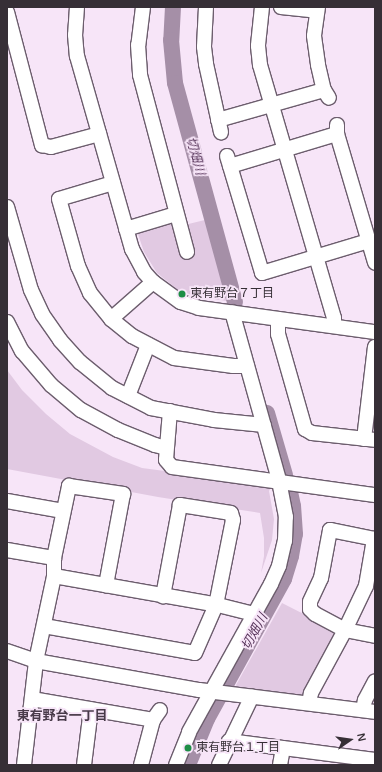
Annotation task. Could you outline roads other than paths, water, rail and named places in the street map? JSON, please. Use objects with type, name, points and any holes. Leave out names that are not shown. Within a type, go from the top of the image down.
[{"type":"street","points":[[77,7],[75,46],[99,134],[126,229],[138,261],[153,282],[171,297],[192,306],[375,332]]},
{"type":"street","points":[[142,7],[138,45],[140,75],[187,252]]},
{"type":"street","points":[[206,7],[204,47],[208,78],[219,126],[272,105],[327,94],[318,65],[314,36],[318,9],[281,7]]},
{"type":"street","points":[[262,7],[258,46],[260,65],[334,318],[334,326]]},
{"type":"street","points":[[7,12],[42,145],[51,147],[99,134]]},
{"type":"street","points":[[369,241],[262,273],[228,161],[285,149],[337,129],[369,241],[375,262]]},
{"type":"street","points":[[113,183],[60,199],[78,266],[90,293],[111,319],[132,336],[174,358],[233,366],[247,366]]},
{"type":"street","points":[[126,229],[176,214]]},
{"type":"street","points":[[8,216],[31,290],[42,314],[60,340],[80,362],[112,388],[152,408],[214,420],[264,425]]},
{"type":"street","points":[[111,319],[153,282]]},
{"type":"street","points":[[176,765],[189,732],[256,614],[276,575],[285,541],[286,517],[279,480],[232,312]]},
{"type":"street","points":[[278,319],[278,334],[305,429],[312,433],[370,440],[375,347]]},
{"type":"street","points":[[7,322],[22,351],[51,385],[81,410],[118,430],[166,448]]},
{"type":"street","points":[[128,396],[148,345]]},
{"type":"street","points":[[170,412],[166,460],[172,467],[279,480],[375,495]]},
{"type":"street","points":[[24,765],[36,661],[54,576],[54,558],[69,486],[123,494],[106,586]]},
{"type":"street","points":[[7,501],[63,511]]},
{"type":"street","points":[[44,626],[195,652],[216,605],[234,520],[231,513],[180,505],[163,596]]},
{"type":"street","points":[[309,704],[311,693],[345,630],[370,587],[374,539],[330,530],[322,578],[310,602],[310,609],[315,614],[345,630],[375,636]]},
{"type":"street","points":[[7,550],[54,558]]},
{"type":"street","points":[[54,576],[216,605],[256,614]]},
{"type":"street","points":[[7,651],[36,661],[211,691],[369,711],[365,700],[375,681]]},
{"type":"street","points":[[219,765],[229,741],[252,696]]},
{"type":"street","points":[[32,699],[91,709],[156,715],[141,765]]},
{"type":"street","points":[[84,765],[91,709]]},
{"type":"street","points":[[229,741],[283,748],[337,760],[375,760]]},
{"type":"street","points":[[280,765],[283,748]]},
{"type":"waterway","name":"切畑川","points":[[173,7],[171,40],[175,83],[235,302]]},
{"type":"waterway","name":"切畑川","points":[[267,413],[285,475]]},
{"type":"waterway","name":"切畑川","points":[[188,765],[207,719],[284,579],[291,556],[295,534],[293,506],[290,492]]},
{"type":"place","name":"東有野台７丁目","points":[[182,294]]},
{"type":"place","name":"東有野台１丁目","points":[[188,748]]},
{"type":"district","name":"東有野台一丁目","points":[[62,716]]}]
